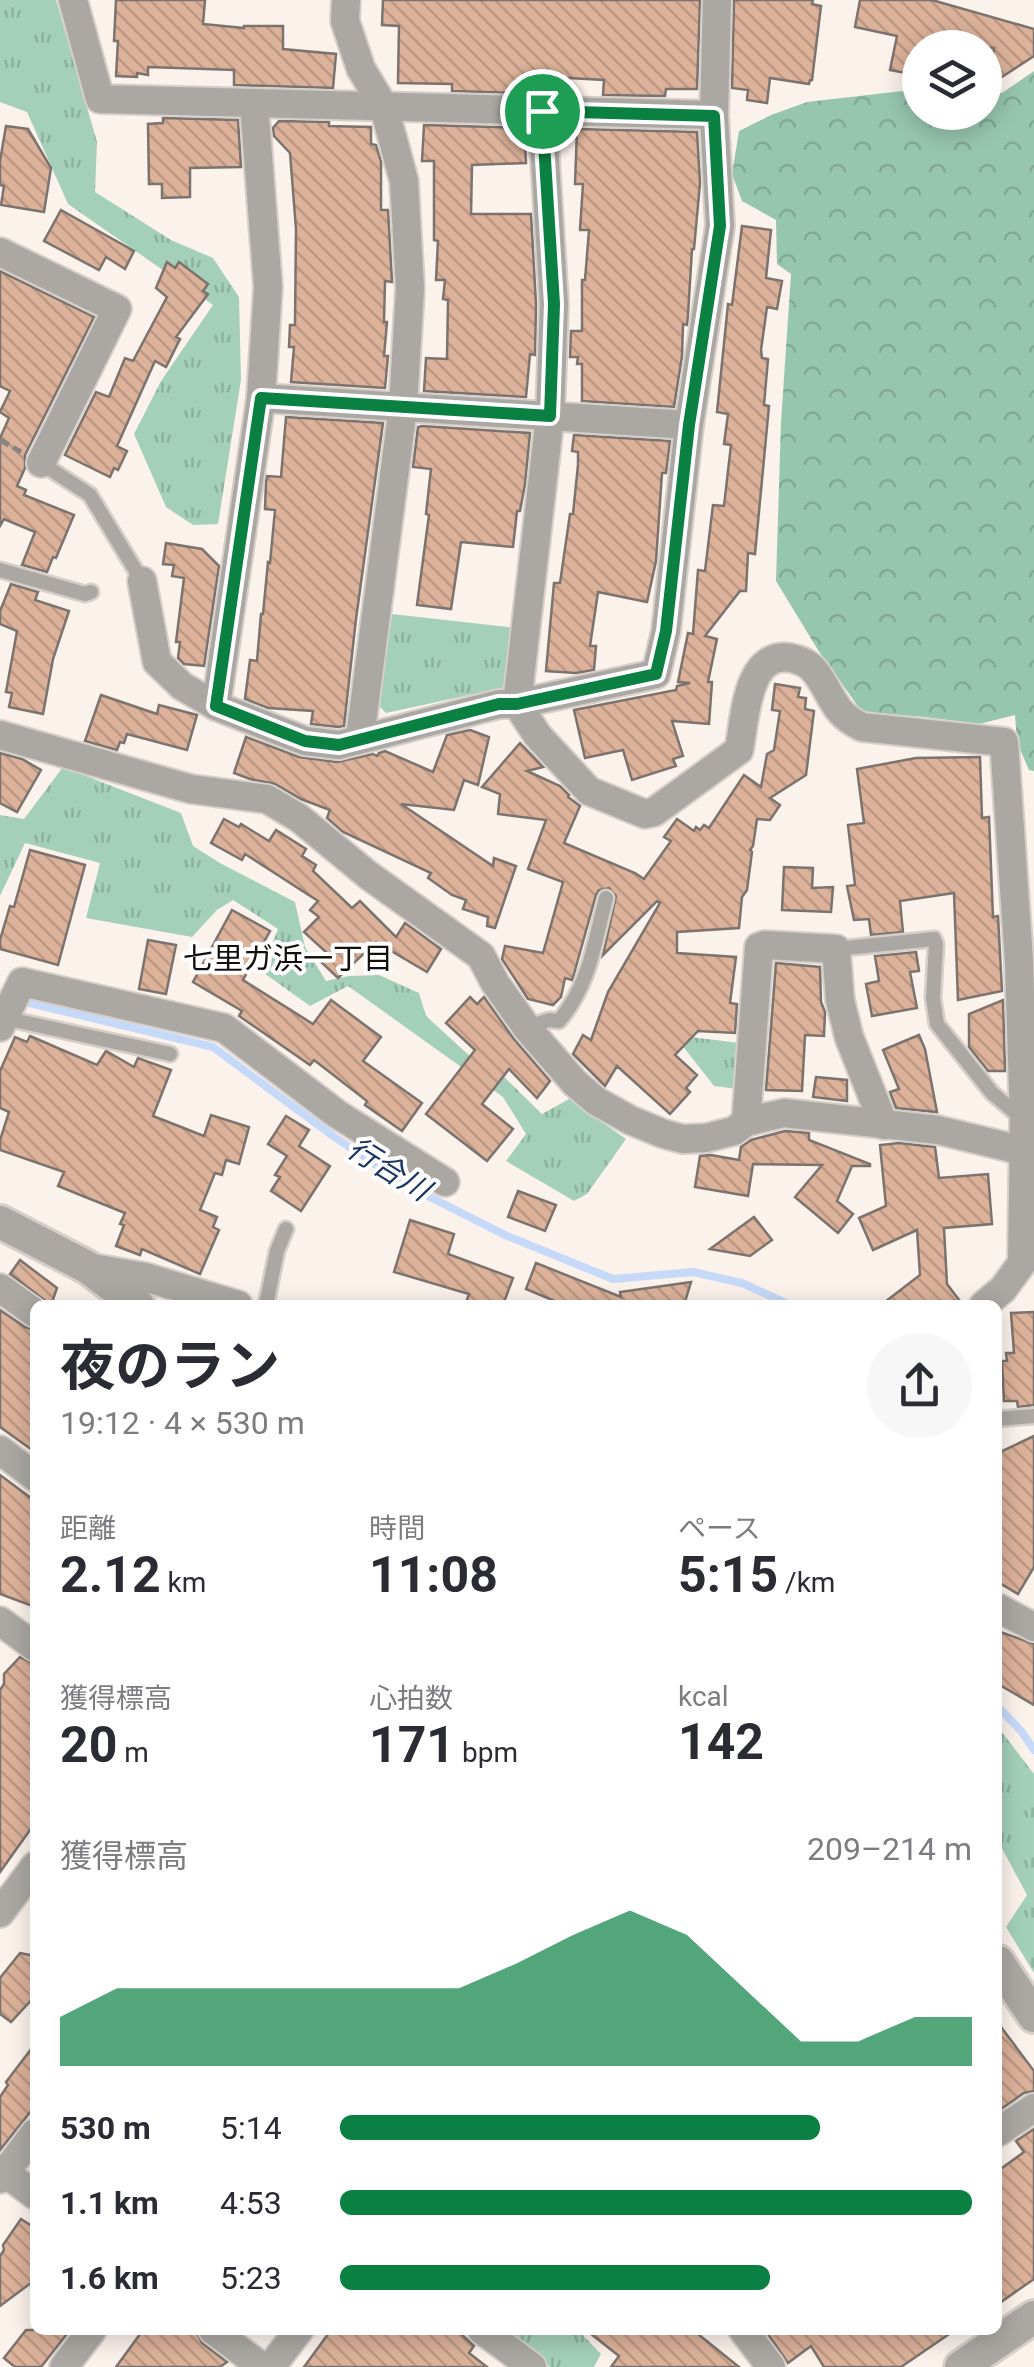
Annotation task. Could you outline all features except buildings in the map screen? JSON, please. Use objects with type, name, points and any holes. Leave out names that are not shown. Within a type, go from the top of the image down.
[{"type":"street","points":[[73,0],[100,99],[714,116]]},
{"type":"street","points":[[346,0],[344,21],[362,69],[384,107],[404,181],[410,288],[403,407],[360,738]]},
{"type":"street","points":[[142,580],[156,662],[182,686],[216,706],[305,741],[339,745],[499,704],[517,704],[656,674],[666,631],[689,425],[720,226],[714,116],[717,0]]},
{"type":"street","points":[[216,706],[261,398],[268,287],[254,103]]},
{"type":"street","points":[[542,111],[554,304],[550,416],[517,704],[538,736],[589,791],[645,814],[654,812],[740,750],[754,676],[760,666],[780,657],[804,662],[816,671],[834,708],[862,726],[1004,742],[1019,961],[1028,1266],[990,1300]]},
{"type":"street","points":[[0,252],[117,310],[41,463]]},
{"type":"street","points":[[261,398],[689,425]]},
{"type":"street","points":[[0,735],[191,789],[267,799],[299,818],[368,876],[480,956],[526,1028],[575,1083],[596,1101],[630,1120],[683,1139],[706,1138],[734,1131],[746,1122],[784,1113],[938,1130],[1024,1151]]},
{"type":"street","points":[[746,1122],[759,947],[764,945],[836,949],[840,1000],[849,1037],[884,1124]]},
{"type":"street","points":[[2,1023],[22,982],[224,1028],[337,1114],[446,1182]]},
{"type":"street","points":[[0,1222],[87,1267],[131,1300]]},
{"type":"street","points":[[87,1267],[145,1276],[222,1300]]},
{"type":"street","points":[[0,1288],[30,1309]]},
{"type":"street","points":[[0,1450],[30,1473]]},
{"type":"street","points":[[1,1625],[30,1644]]},
{"type":"street","points":[[0,1913],[30,1873]]},
{"type":"street","points":[[1002,1968],[1034,2016]]},
{"type":"street","points":[[1002,2129],[1034,2108]]},
{"type":"street","points":[[30,2139],[2,2173],[30,2192]]},
{"type":"street","points":[[962,2367],[1034,2317]]},
{"type":"street","points":[[64,2367],[88,2335]]},
{"type":"street","points":[[220,2335],[262,2367]]},
{"type":"street","points":[[271,2367],[294,2335]]},
{"type":"street","points":[[489,2335],[532,2367]]},
{"type":"street","points":[[748,2335],[771,2367]]},
{"type":"lane","points":[[41,463],[90,495],[142,580]]},
{"type":"lane","points":[[0,570],[84,594],[91,592]]},
{"type":"lane","points":[[526,1028],[549,1020],[559,1021],[581,990],[606,898]]},
{"type":"lane","points":[[836,949],[934,939],[933,998],[937,1024],[992,1093],[1024,1121]]},
{"type":"lane","points":[[2,1023],[170,1054]]},
{"type":"lane","points":[[267,1300],[277,1250],[286,1229]]},
{"type":"lane","points":[[1002,1418],[1034,1416]]},
{"type":"green space","points":[[0,0],[56,0],[97,142],[95,192],[171,240],[213,258],[239,297],[241,380],[218,524],[193,525],[166,507],[134,434],[161,381],[213,305],[68,204],[27,112],[0,102]]},
{"type":"green space","points":[[1034,71],[1034,771],[1029,770],[1017,742],[1015,715],[979,724],[862,712],[776,581],[791,274],[777,264],[776,220],[742,201],[732,174],[739,131],[807,102],[902,91],[902,130],[1002,130],[1002,93]]},
{"type":"green space","points":[[392,614],[517,628],[506,687],[386,713],[378,705]]},
{"type":"green space","points":[[63,767],[181,813],[193,846],[295,902],[305,947],[326,981],[379,975],[419,993],[426,1016],[485,1070],[501,1074],[542,1114],[569,1099],[626,1139],[587,1194],[574,1201],[506,1161],[526,1134],[503,1097],[348,986],[310,1006],[261,971],[278,929],[233,900],[217,910],[192,937],[86,918],[100,863],[25,843],[0,896],[0,815],[24,819]]},
{"type":"green space","points":[[674,1035],[740,1043],[738,1089],[714,1086]]},
{"type":"green space","points":[[1002,1732],[1034,1774],[1034,1973],[1006,1927],[1027,1895],[1002,1848]]},
{"type":"green space","points":[[508,2335],[583,2335],[601,2354],[594,2367],[550,2367]]},
{"type":"waterway","name":"行合川","points":[[21,1001],[213,1047],[404,1184],[505,1235],[613,1279],[693,1272],[742,1283],[779,1300]]},
{"type":"waterway","name":"行合川","points":[[1002,1711],[1034,1750]]},
{"type":"district","name":"七里ガ浜一丁目","points":[[288,958]]},
{"type":"route","points":[[542,111],[714,116],[720,226],[689,425],[666,631],[656,674],[517,704],[499,704],[339,745],[305,741],[216,706],[261,398],[550,416],[554,304],[542,111]]}]
